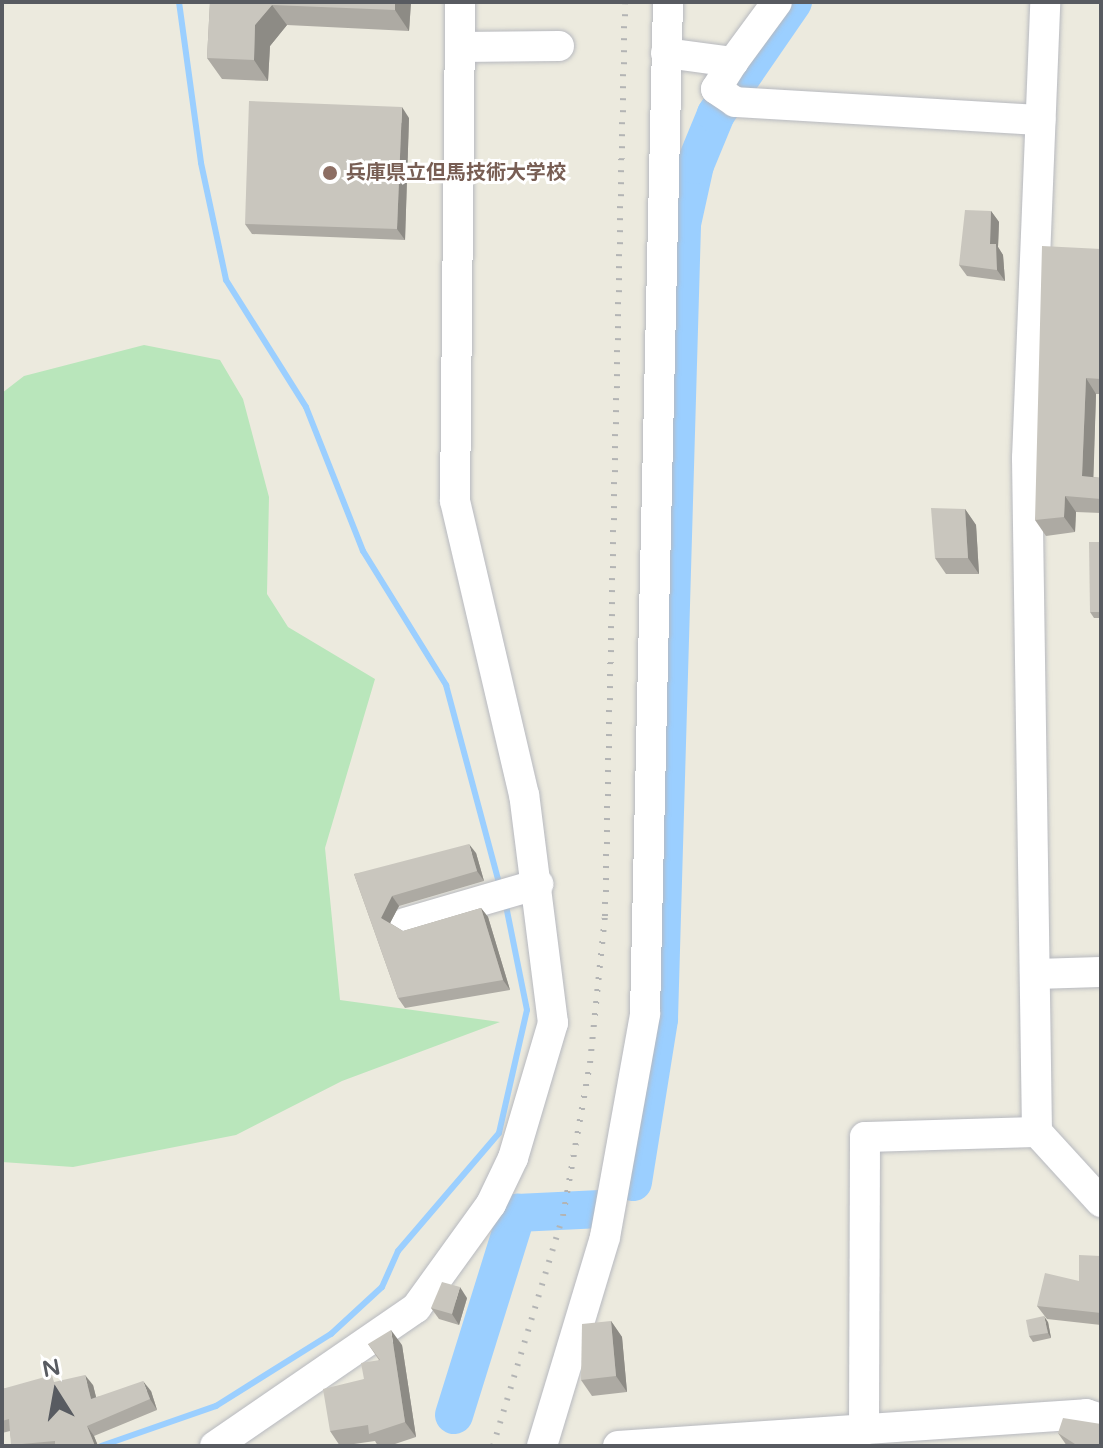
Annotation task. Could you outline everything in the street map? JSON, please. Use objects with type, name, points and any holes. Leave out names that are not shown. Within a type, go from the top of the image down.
[{"type":"street","points":[[215,1446],[416,1308],[491,1204],[513,1158],[553,1023],[538,884],[455,501],[460,2]]},
{"type":"street","points":[[542,1446],[605,1237],[645,1014],[668,2]]},
{"type":"street","points":[[777,2],[733,62],[728,96],[1040,120]]},
{"type":"street","points":[[1045,2],[1027,458],[1037,1132],[1101,1202]]},
{"type":"street","points":[[460,47],[559,46]]},
{"type":"street","points":[[666,53],[733,62]]},
{"type":"street","points":[[405,923],[538,884]]},
{"type":"street","points":[[1035,974],[1101,972]]},
{"type":"street","points":[[864,1430],[865,1137],[1037,1132]]},
{"type":"street","points":[[618,1446],[1086,1414],[1101,1419]]},
{"type":"green space","points":[[144,345],[220,360],[243,399],[269,497],[267,594],[288,627],[375,679],[325,848],[340,1000],[500,1022],[342,1081],[236,1135],[73,1167],[2,1162],[2,393],[24,376]]},
{"type":"building","points":[[210,2],[395,2],[395,10],[272,5],[255,25],[254,60],[207,58]]},
{"type":"building","points":[[249,101],[402,107],[397,229],[245,224]]},
{"type":"building","points":[[965,210],[991,211],[990,244],[996,244],[997,270],[959,265]]},
{"type":"building","points":[[1042,246],[1101,249],[1101,379],[1086,378],[1082,476],[1101,478],[1101,499],[1065,496],[1064,517],[1035,520]]},
{"type":"building","points":[[931,508],[965,509],[968,558],[935,558]]},
{"type":"building","points":[[1089,542],[1101,542],[1101,612],[1090,612]]},
{"type":"building","points":[[469,844],[477,871],[392,896],[381,918],[403,931],[481,908],[503,980],[398,998],[354,874]]},
{"type":"building","points":[[1079,1255],[1101,1256],[1101,1313],[1037,1306],[1045,1273],[1079,1281]]},
{"type":"building","points":[[442,1282],[460,1287],[452,1314],[431,1308]]},
{"type":"building","points":[[1044,1316],[1048,1333],[1029,1336],[1026,1320]]},
{"type":"building","points":[[611,1321],[616,1376],[581,1380],[582,1324]]},
{"type":"building","points":[[391,1330],[405,1422],[369,1434],[368,1425],[330,1431],[323,1389],[364,1379],[361,1363],[380,1360],[368,1344]]},
{"type":"building","points":[[52,1375],[54,1382],[85,1375],[91,1399],[143,1381],[150,1399],[87,1426],[95,1446],[55,1446],[55,1441],[11,1445],[9,1419],[2,1421],[2,1389]]},
{"type":"building","points":[[1063,1418],[1101,1424],[1101,1446],[1078,1446],[1058,1433]]},
{"type":"waterway","points":[[179,2],[201,163],[226,280],[306,407],[363,551],[446,685],[500,886]]},
{"type":"waterway","points":[[633,1182],[659,1019],[682,224],[695,165],[716,114],[793,2]]},
{"type":"waterway","points":[[101,1446],[216,1406],[331,1334],[382,1287],[398,1251],[499,1133],[527,1010],[505,901]]},
{"type":"waterway","points":[[454,1415],[517,1213],[601,1209]]},
{"type":"railway","points":[[493,1446],[563,1216],[590,1063],[605,916],[625,2]]},
{"type":"place","name":"兵庫県立但馬技術大学校","points":[[330,173]]}]
